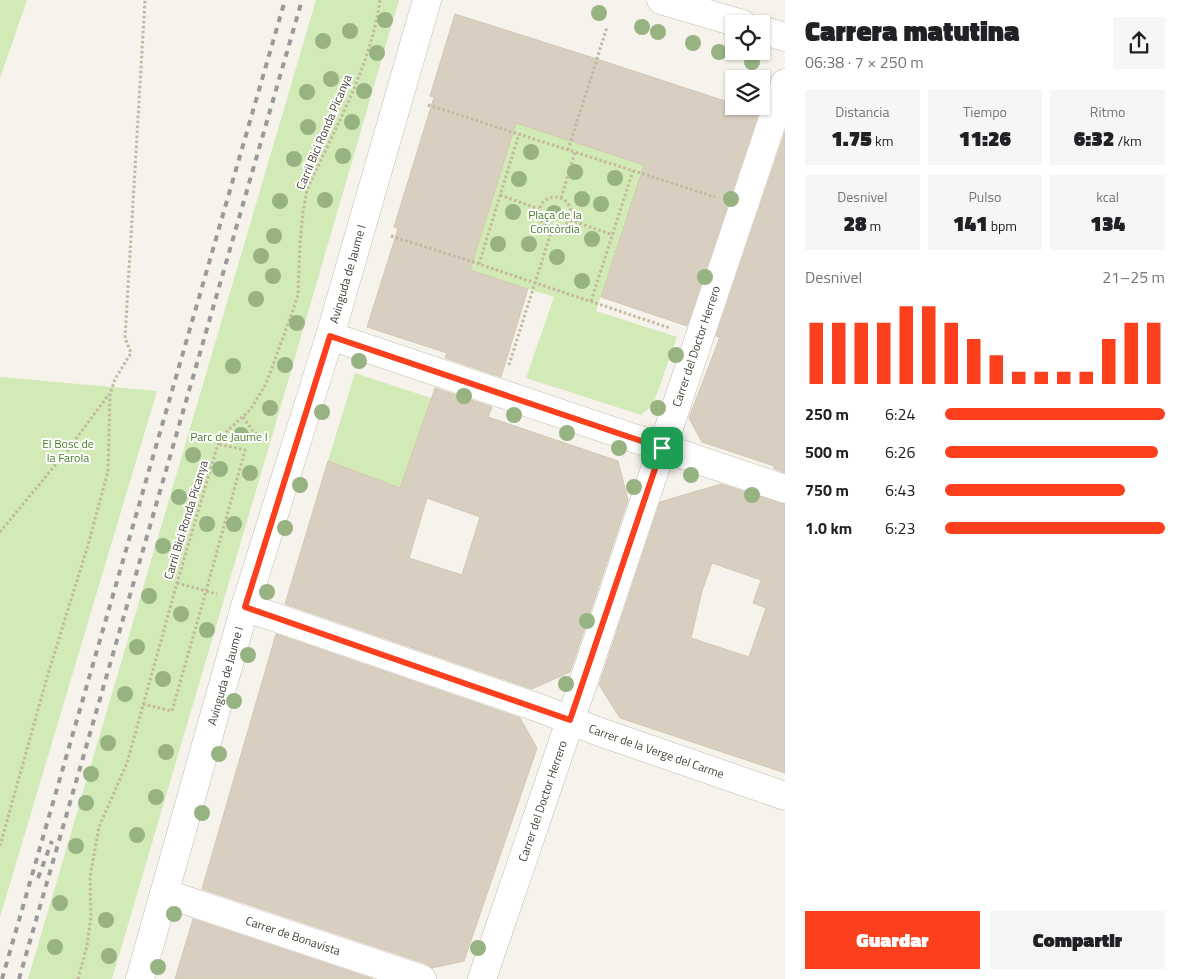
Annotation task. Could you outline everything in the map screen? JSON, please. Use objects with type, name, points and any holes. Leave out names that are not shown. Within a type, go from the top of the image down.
[{"type":"street","name":"Avinguda de Jaume I","points":[[140,979],[245,607],[330,336],[427,0]]},
{"type":"street","points":[[661,0],[725,19]]},
{"type":"street","points":[[770,33],[785,37]]},
{"type":"street","name":"Carrer del Doctor Herrero","points":[[482,979],[785,84]]},
{"type":"street","points":[[330,336],[785,489]]},
{"type":"street","name":"Carrer de la Verge del Carme","points":[[245,607],[785,796]]},
{"type":"street","name":"Carrer de Bonavista","points":[[164,893],[422,979]]},
{"type":"path","points":[[0,532],[67,451],[110,394],[115,380],[131,353],[125,338],[146,0]]},
{"type":"path","name":"Carril Bici Ronda Picanya","points":[[78,979],[87,946],[91,916],[90,877],[99,827],[127,763],[218,444],[226,431],[250,410],[266,384],[298,295],[302,212],[307,190],[367,53],[378,15],[380,0]]},
{"type":"path","points":[[568,150],[607,27]]},
{"type":"path","points":[[422,103],[718,198]]},
{"type":"path","points":[[479,264],[519,134]]},
{"type":"path","points":[[561,198],[575,152]]},
{"type":"path","points":[[591,301],[633,171]]},
{"type":"path","points":[[500,195],[539,209]]},
{"type":"path","points":[[556,197],[561,198],[569,205],[571,210],[570,220],[562,228],[552,229],[543,224],[538,214],[539,209],[546,200],[556,197]]},
{"type":"path","points":[[570,220],[612,236]]},
{"type":"path","points":[[508,368],[552,229]]},
{"type":"path","points":[[386,234],[673,329]]},
{"type":"path","points":[[0,846],[108,471],[110,394]]},
{"type":"path","points":[[243,417],[253,431],[269,446]]},
{"type":"path","points":[[143,704],[172,711],[245,450],[218,444]]},
{"type":"path","points":[[177,583],[206,590]]},
{"type":"green space","points":[[0,0],[27,0],[0,78]]},
{"type":"green space","name":"Parc de Jaume I","points":[[316,0],[399,0],[112,979],[28,979]]},
{"type":"green space","name":"Plaça de la Concòrdia","points":[[516,123],[645,164],[596,311],[677,337],[653,405],[641,415],[526,378],[554,297],[470,270]]},
{"type":"green space","points":[[355,373],[431,398],[401,488],[328,461]]},
{"type":"green space","name":"El Bosc de la Farola","points":[[0,377],[157,391],[0,917]]},
{"type":"building","points":[[455,14],[725,101],[725,115],[758,115],[687,326],[601,297],[644,165],[516,123],[470,270],[528,289],[501,377],[445,358],[447,353],[367,327],[398,229],[394,227],[434,97],[430,96]]},
{"type":"building","points":[[785,132],[785,473],[773,468],[777,467],[702,442],[689,418],[720,337],[716,336]]},
{"type":"building","points":[[435,388],[492,407],[488,417],[618,461],[628,500],[570,672],[532,689],[285,604],[328,461],[400,488]],"holes":[[[427,498],[480,517],[462,575],[409,558]]]},
{"type":"building","points":[[721,484],[785,504],[785,773],[620,718],[599,685],[660,502]],"holes":[[[712,563],[761,580],[753,603],[766,608],[749,657],[691,638],[702,591]]]},
{"type":"building","points":[[276,634],[520,718],[537,748],[464,961],[432,968],[427,964],[202,889]]},
{"type":"building","points":[[193,919],[373,979],[175,979]]},
{"type":"railway","points":[[2,979],[285,0]]},
{"type":"railway","points":[[19,979],[302,0]]},
{"type":"railway","points":[[38,878],[52,841]]},
{"type":"route","points":[[330,336],[662,448],[570,720],[245,607],[330,336]]}]
